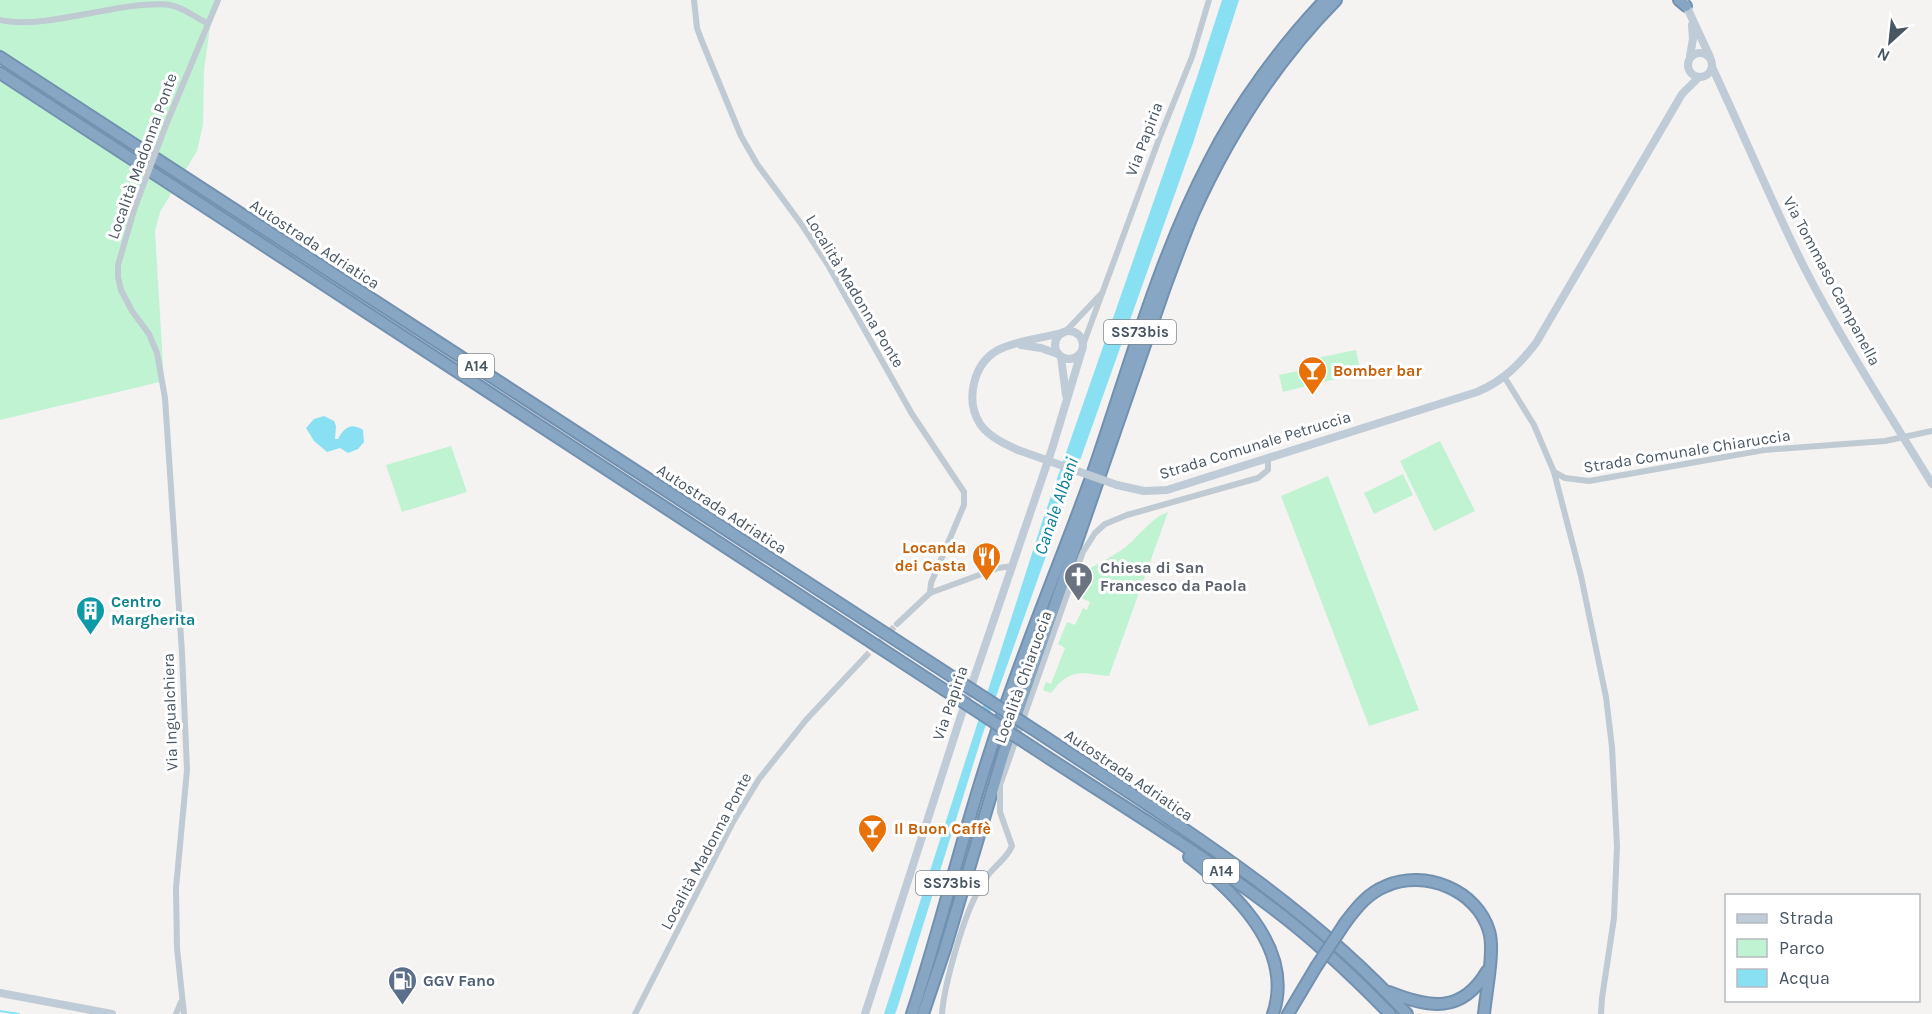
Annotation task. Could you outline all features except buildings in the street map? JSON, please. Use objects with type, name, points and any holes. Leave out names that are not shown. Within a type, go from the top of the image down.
[{"type":"highway","name":"SS73bis","points":[[912,1014],[935,945],[990,751],[1091,476],[1156,284],[1209,160],[1289,41],[1325,0]]},
{"type":"highway","name":"SS73bis","points":[[923,1014],[945,949],[1006,744],[1165,287],[1193,215],[1217,165],[1242,122],[1295,47],[1336,0]]},
{"type":"highway","name":"Autostrada Adriatica","points":[[0,57],[1042,735],[1257,880],[1322,932],[1407,1014]]},
{"type":"highway","name":"Autostrada Adriatica","points":[[0,73],[1208,861],[1273,908],[1327,953],[1390,1014]]},
{"type":"highway","name":"A14","points":[[1126,809],[1213,876],[1241,904],[1266,940],[1274,958],[1278,981],[1274,1014]]},
{"type":"highway","points":[[1288,1014],[1345,922],[1365,899],[1388,885],[1414,880],[1455,890],[1467,898],[1483,917],[1492,944],[1484,1014]]},
{"type":"highway","points":[[928,1014],[945,949]]},
{"type":"highway","name":"A14","points":[[1384,990],[1419,1003],[1435,1005],[1448,1003],[1470,992],[1488,968]]},
{"type":"street","name":"Località Madonna Ponte","points":[[157,353],[150,334],[132,311],[121,290],[118,265],[135,207],[218,0]]},
{"type":"street","name":"Località Madonna Ponte","points":[[694,0],[697,28],[726,105],[741,136],[757,164],[828,265],[912,414],[964,492],[964,505],[931,583],[930,593]]},
{"type":"street","name":"Via Papiria","points":[[865,1014],[959,722],[1067,402],[1075,368],[1192,57],[1209,0]]},
{"type":"street","name":"Via Tommaso Campanella","points":[[1684,2],[1773,205],[1805,268],[1832,320],[1932,484]]},
{"type":"street","points":[[0,20],[12,23],[42,21],[123,6],[167,4],[185,9],[207,23]]},
{"type":"street","name":"Via Tommaso Campanella","points":[[1688,67],[1693,39],[1691,19]]},
{"type":"street","points":[[1690,56],[1700,52],[1711,62],[1702,76]]},
{"type":"street","points":[[1688,67],[1690,72],[1721,86]]},
{"type":"street","name":"Strada Comunale Petruccia","points":[[1682,94],[1688,67]]},
{"type":"street","name":"Strada Comunale Petruccia","points":[[1064,332],[998,350],[982,364],[974,383],[972,404],[981,424],[996,440],[1018,450],[1117,485],[1144,490],[1167,490],[1477,392],[1505,378],[1536,343],[1682,94],[1702,76]]},
{"type":"street","name":"Via Papiria","points":[[1067,402],[1066,385],[1056,350],[1056,341],[1106,288]]},
{"type":"street","points":[[1018,344],[1041,348],[1072,359],[1082,349],[1083,340],[1076,333],[1064,332]]},
{"type":"street","name":"Via Ingualchiera","points":[[157,353],[165,398],[173,509],[187,770],[176,888],[177,948],[184,1014]]},
{"type":"street","points":[[1505,378],[1534,425],[1554,472],[1581,576],[1606,697],[1612,747],[1617,846],[1614,918],[1601,1014]]},
{"type":"street","name":"Strada Comunale Chiaruccia","points":[[1554,472],[1565,478],[1589,481],[1764,450],[1874,442],[1932,431]]},
{"type":"street","name":"Località Chiaruccia","points":[[942,1014],[968,911],[989,874],[1004,860],[1012,846],[1000,812],[1000,785],[1083,552],[1095,533],[1105,524],[1127,515],[1258,478],[1269,470],[1268,459]]},
{"type":"street","name":"Località Madonna Ponte","points":[[897,624],[930,593],[998,568],[1013,566]]},
{"type":"street","name":"Località Madonna Ponte","points":[[635,1014],[733,822],[759,779],[806,720],[865,657]]},
{"type":"street","points":[[0,993],[112,1014]]},
{"type":"street","name":"Via Ingualchiera","points":[[176,1014],[182,999]]},
{"type":"green space","points":[[0,0],[220,0],[211,20],[204,70],[203,125],[197,151],[160,212],[155,231],[164,381],[0,420]]},
{"type":"green space","points":[[1356,350],[1361,374],[1318,383],[1312,359]]},
{"type":"green space","points":[[1312,368],[1315,384],[1283,392],[1279,375]]},
{"type":"green space","points":[[1440,441],[1475,511],[1434,531],[1400,461]]},
{"type":"green space","points":[[451,446],[467,492],[402,512],[386,465]]},
{"type":"green space","points":[[1403,474],[1413,495],[1374,514],[1364,493]]},
{"type":"green space","points":[[1328,476],[1419,710],[1369,726],[1281,496]]},
{"type":"green space","points":[[1168,512],[1109,676],[1083,673],[1070,675],[1051,693],[1043,690],[1046,682],[1051,684],[1065,648],[1058,644],[1067,622],[1075,625],[1083,608],[1087,610],[1090,602],[1071,593],[1076,581],[1086,571],[1126,547],[1156,519]]},
{"type":"water","name":"Canale Albani","points":[[1222,0],[1239,0],[1193,143],[983,733],[897,1009],[895,1014],[884,1014],[1044,516]]},
{"type":"water","points":[[324,416],[334,421],[335,439],[338,439],[348,427],[355,426],[363,430],[364,442],[358,449],[348,453],[340,448],[327,452],[314,441],[306,428],[314,419]]},
{"type":"waterway","points":[[0,1011],[19,1014]]},
{"type":"tunnel","points":[[865,657],[897,624]]},
{"type":"place","name":"Bomber bar","points":[[1312,396]]},
{"type":"place","name":"Locanda dei Casta","points":[[987,582]]},
{"type":"place","name":"Chiesa di San Francesco da Paola","points":[[1079,602]]},
{"type":"place","name":"Centro Margherita","points":[[90,636]]},
{"type":"place","name":"Il Buon Caffè","points":[[873,854]]},
{"type":"place","name":"GGV Fano","points":[[402,1006]]}]
